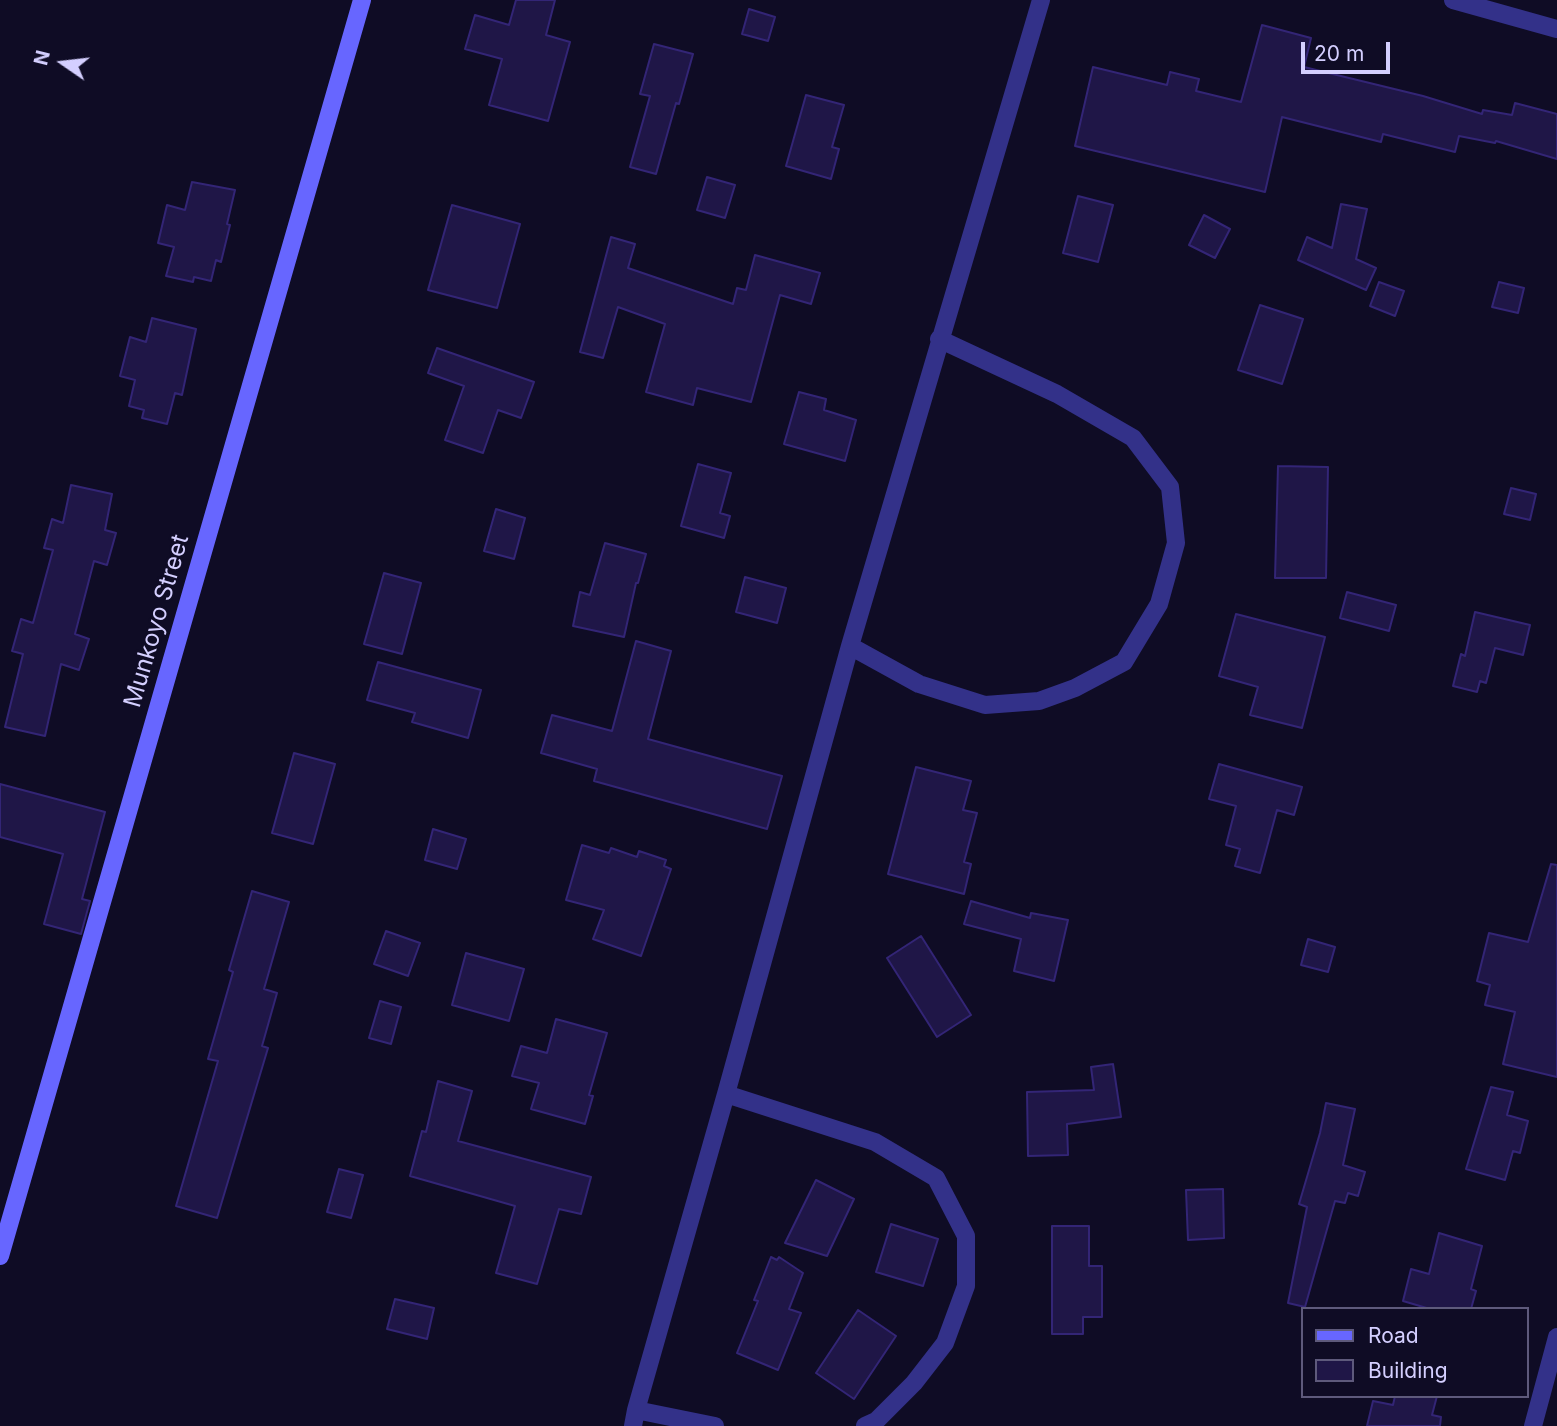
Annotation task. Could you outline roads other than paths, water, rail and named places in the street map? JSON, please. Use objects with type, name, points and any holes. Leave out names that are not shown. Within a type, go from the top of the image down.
[{"type":"street","name":"Munkoyo Street","points":[[0,1256],[362,0]]},
{"type":"street","points":[[715,1426],[634,1418],[850,646],[1041,0]]},
{"type":"street","points":[[1453,0],[1557,29]]},
{"type":"street","points":[[850,646],[919,684],[985,705],[1039,701],[1075,688],[1124,662],[1159,604],[1176,543],[1170,487],[1133,438],[1057,394],[939,340]]},
{"type":"street","points":[[726,1094],[875,1142],[936,1178],[966,1236],[965,1286],[945,1343],[914,1383],[876,1421],[865,1426]]},
{"type":"street","points":[[1533,1426],[1557,1337]]}]
